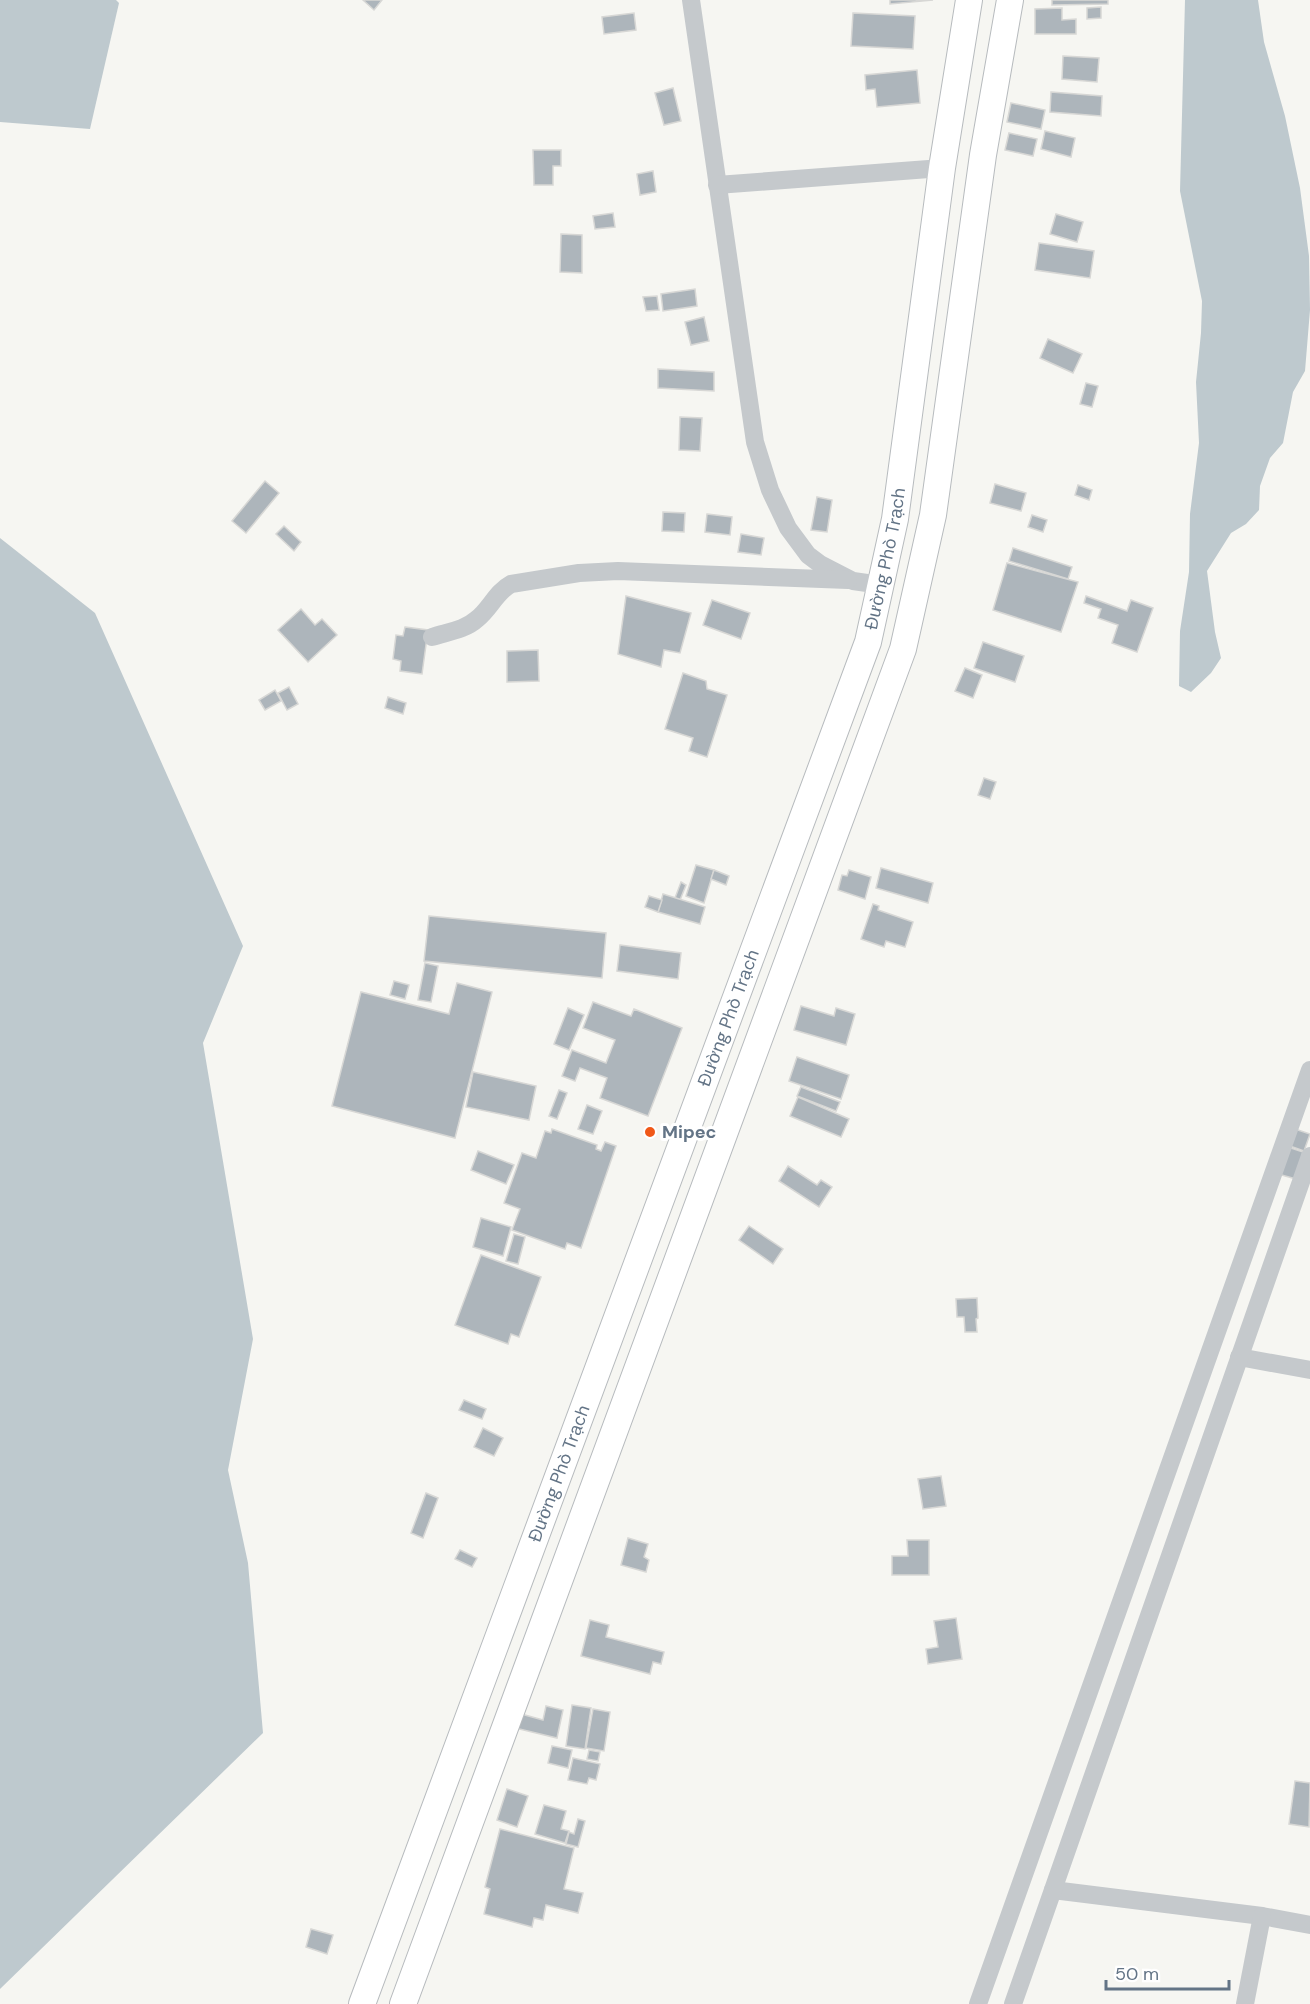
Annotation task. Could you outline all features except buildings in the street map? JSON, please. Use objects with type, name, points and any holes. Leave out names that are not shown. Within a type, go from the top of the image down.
[{"type":"highway","name":"Đường Phò Trạch","points":[[362,2004],[868,642],[895,519],[942,168],[969,0]]},
{"type":"highway","name":"Đường Phò Trạch","points":[[403,2004],[903,649],[933,515],[983,155],[1010,0]]},
{"type":"street","points":[[691,0],[755,442],[762,468],[788,528],[798,543],[820,564],[853,581]]},
{"type":"street","points":[[717,185],[942,168]]},
{"type":"street","points":[[432,637],[470,624],[479,618],[503,588],[511,584],[579,573],[618,571],[853,581],[881,585]]},
{"type":"street","points":[[978,2004],[1310,1070]]},
{"type":"street","points":[[1013,2004],[1310,1156]]},
{"type":"street","points":[[1239,1358],[1310,1370]]},
{"type":"street","points":[[1053,1890],[1262,1916],[1310,1925]]},
{"type":"street","points":[[1245,2004],[1262,1916]]},
{"type":"shaded area","points":[[0,0],[116,0],[119,3],[90,129],[0,122]]},
{"type":"shaded area","points":[[1185,0],[1258,0],[1264,42],[1285,116],[1300,188],[1309,256],[1310,310],[1305,371],[1293,392],[1283,443],[1270,458],[1260,486],[1259,510],[1246,524],[1231,533],[1207,571],[1221,658],[1211,673],[1191,692],[1179,686],[1180,631],[1189,572],[1190,514],[1199,443],[1196,382],[1202,301],[1180,191]]},
{"type":"shaded area","points":[[0,538],[95,613],[243,946],[203,1043],[253,1339],[228,1470],[248,1563],[263,1733],[0,1989]]},
{"type":"place","name":"Mipec","points":[[650,1132]]}]
